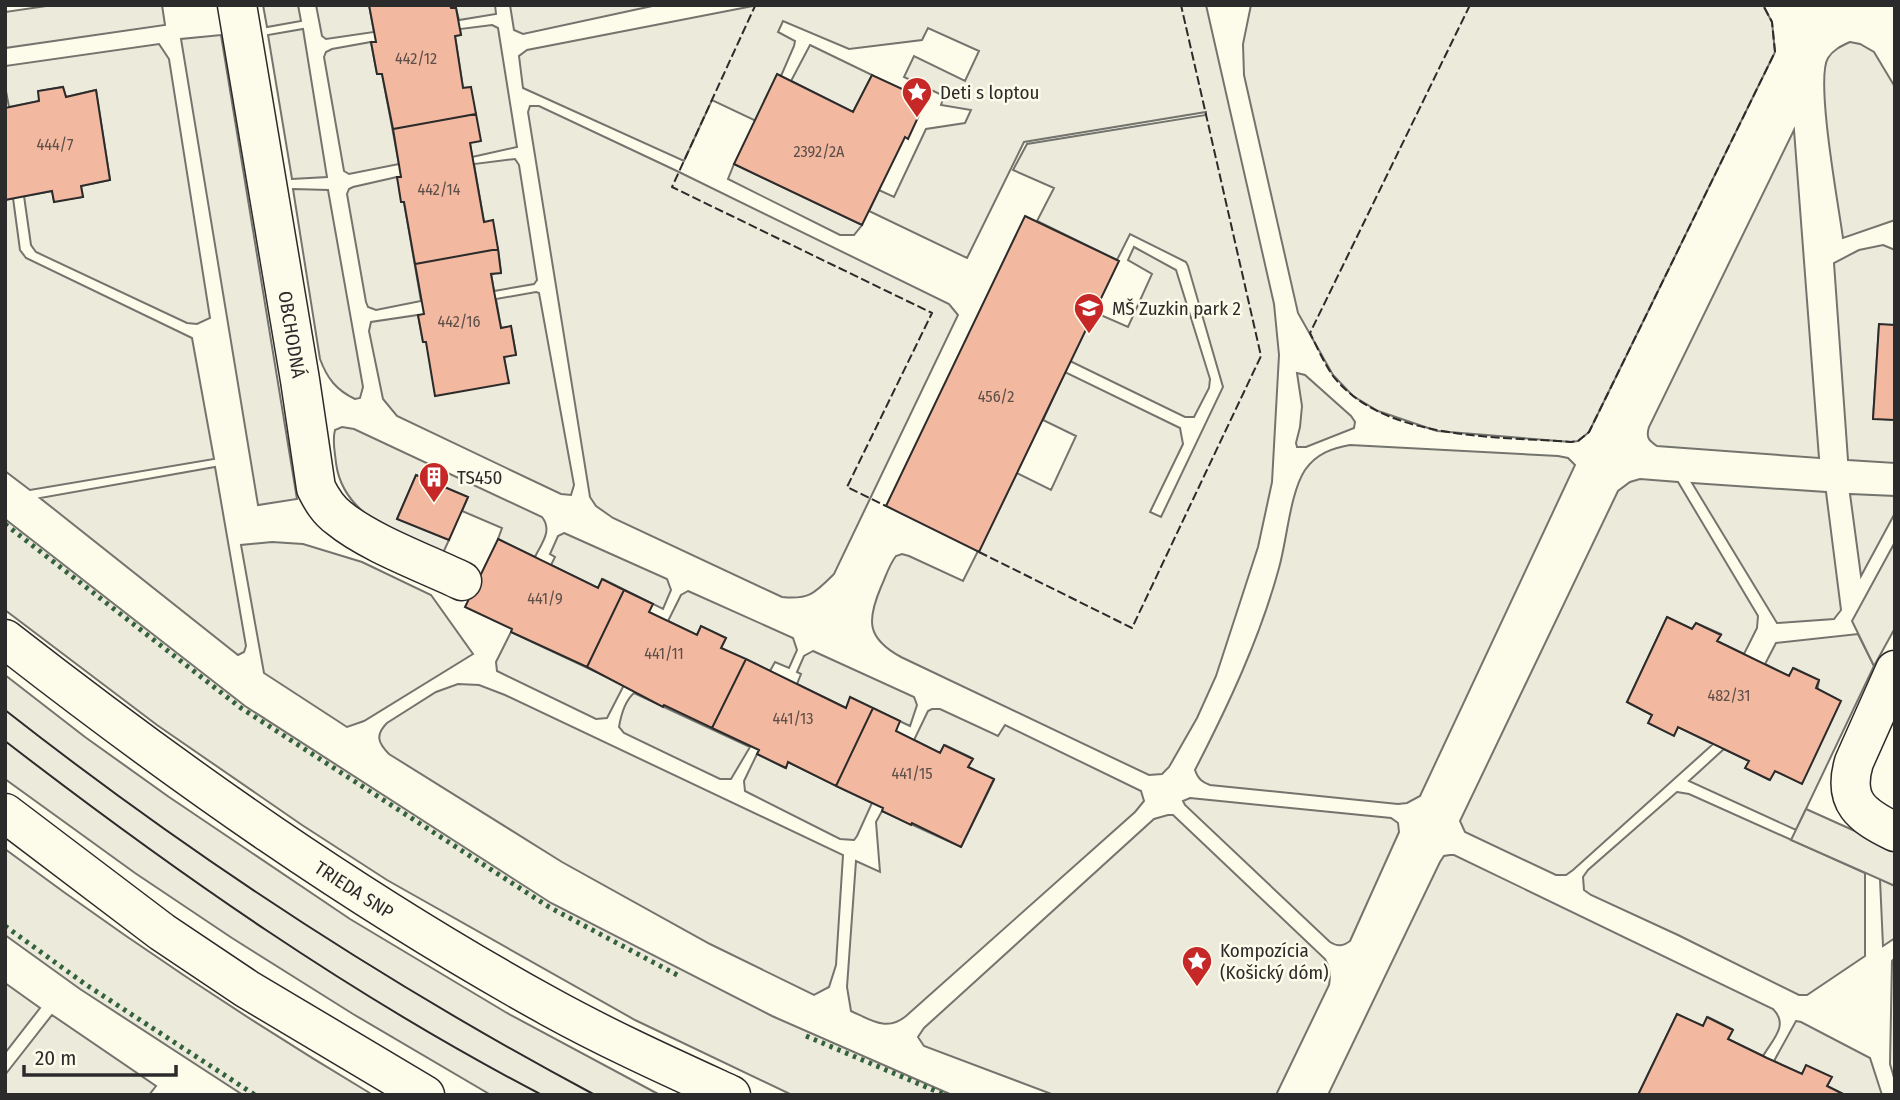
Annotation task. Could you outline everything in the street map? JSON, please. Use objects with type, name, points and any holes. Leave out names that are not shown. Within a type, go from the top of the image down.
[{"type":"street","name":"OBCHODNÁ","points":[[237,5],[316,488],[324,504],[340,519],[362,533],[462,581]]},
{"type":"street","name":"TRIEDA SNP","points":[[5,639],[126,733],[259,827],[388,911],[551,1007],[731,1095]]},
{"type":"street","points":[[1895,670],[1850,775],[1850,790],[1863,814],[1895,832]]},
{"type":"street","points":[[5,813],[162,932],[247,989],[425,1095]]},
{"type":"shaded area","points":[[53,5],[162,5],[165,25],[5,48],[5,12]]},
{"type":"shaded area","points":[[263,5],[298,5],[301,21],[267,27]]},
{"type":"shaded area","points":[[316,5],[369,5],[374,32],[326,39],[322,36]]},
{"type":"shaded area","points":[[450,5],[495,5],[496,14],[459,20],[456,8],[451,8]]},
{"type":"shaded area","points":[[510,5],[657,5],[523,34],[514,30]]},
{"type":"shaded area","points":[[758,5],[1206,5],[1274,304],[1279,355],[1272,482],[1258,547],[1216,676],[1197,718],[1169,767],[1162,774],[1149,775],[901,657],[881,643],[872,619],[876,599],[896,556],[909,556],[963,581],[1017,473],[1051,490],[1076,436],[1043,420],[1065,372],[1180,428],[1183,444],[1150,512],[1161,517],[1223,387],[1188,266],[1186,262],[1130,234],[1117,260],[1037,221],[1054,188],[1013,170],[1027,144],[1206,115],[1206,112],[1024,142],[967,258],[869,211],[879,190],[894,197],[926,129],[965,123],[971,110],[941,105],[944,96],[904,77],[914,56],[965,81],[979,51],[928,28],[922,40],[849,49],[783,21],[778,32],[795,41],[794,46],[756,121],[712,100],[684,161],[523,88],[519,56],[527,50]]},
{"type":"shaded area","points":[[1251,5],[1763,5],[1772,22],[1775,52],[1589,432],[1578,441],[1437,431],[1378,411],[1353,396],[1333,375],[1298,313],[1244,75],[1243,44]]},
{"type":"shaded area","points":[[492,25],[498,28],[517,147],[472,157],[471,87],[463,88],[455,36],[461,35],[460,29]]},
{"type":"shaded area","points":[[303,29],[327,177],[292,179],[268,35]]},
{"type":"shaded area","points":[[221,35],[297,499],[258,505],[181,39]]},
{"type":"shaded area","points":[[371,42],[377,74],[382,74],[399,164],[349,174],[344,171],[324,57],[326,52],[332,49]]},
{"type":"shaded area","points":[[1850,42],[1874,52],[1895,87],[1895,220],[1843,238],[1824,91],[1828,58],[1838,48]]},
{"type":"shaded area","points":[[159,44],[169,59],[210,318],[197,324],[187,323],[36,252],[31,245],[24,196],[52,191],[54,201],[83,197],[81,186],[110,180],[96,90],[66,97],[63,87],[39,91],[39,101],[9,107],[5,86],[5,66]]},
{"type":"shaded area","points":[[810,45],[872,75],[853,112],[791,81]]},
{"type":"shaded area","points":[[530,106],[539,106],[679,172],[949,304],[958,315],[834,574],[811,594],[782,597],[613,518],[596,506],[590,497],[528,112]]},
{"type":"shaded area","points":[[1794,130],[1819,458],[1657,446],[1649,438],[1649,427]]},
{"type":"shaded area","points":[[515,159],[519,165],[537,280],[534,284],[494,291],[491,274],[501,272],[498,249],[484,222],[474,164]]},
{"type":"shaded area","points":[[734,164],[862,225],[854,235],[840,235],[728,179]]},
{"type":"shaded area","points":[[397,177],[404,202],[421,301],[376,310],[368,307],[366,302],[347,194],[353,187]]},
{"type":"shaded area","points":[[293,189],[328,190],[363,387],[360,398],[355,399],[337,387],[329,378],[320,359]]},
{"type":"shaded area","points":[[13,198],[20,250],[26,258],[192,338],[214,459],[30,490],[5,471],[5,200]]},
{"type":"shaded area","points":[[1883,245],[1895,250],[1895,325],[1879,325],[1873,418],[1895,420],[1895,463],[1848,460],[1834,263],[1859,250]]},
{"type":"shaded area","points":[[1134,247],[1176,270],[1210,379],[1209,388],[1194,417],[1185,417],[1070,361],[1094,312],[1128,327],[1152,274],[1128,260]]},
{"type":"shaded area","points":[[539,293],[574,485],[571,495],[561,494],[397,416],[383,399],[369,331],[371,322],[418,315],[423,342],[508,383],[504,357],[516,354],[511,327],[501,328],[496,299]]},
{"type":"shaded area","points":[[1297,373],[1305,375],[1351,416],[1355,422],[1354,428],[1306,447],[1297,447],[1302,406]]},
{"type":"shaded area","points":[[342,427],[354,429],[542,517],[546,532],[535,557],[498,539],[502,528],[462,511],[468,497],[416,475],[397,519],[449,540],[442,555],[376,521],[349,497],[341,482],[334,438],[335,430]]},
{"type":"shaded area","points":[[1350,445],[1558,456],[1568,458],[1575,465],[1420,796],[1407,803],[1398,804],[1207,784],[1199,778],[1195,770],[1253,646],[1279,568],[1292,504],[1300,480],[1309,464],[1319,456]]},
{"type":"shaded area","points":[[215,467],[246,646],[244,652],[238,655],[40,498]]},
{"type":"shaded area","points":[[1640,479],[1678,482],[1758,616],[1757,628],[1744,654],[1717,641],[1721,634],[1696,623],[1692,629],[1667,617],[1627,702],[1652,715],[1649,723],[1674,735],[1678,727],[1713,744],[1573,870],[1566,875],[1556,875],[1465,832],[1460,821],[1618,491],[1630,482]]},
{"type":"shaded area","points":[[1692,483],[1826,492],[1841,610],[1834,619],[1777,623]]},
{"type":"shaded area","points":[[1850,494],[1895,496],[1895,513],[1861,576]]},
{"type":"shaded area","points":[[5,519],[245,706],[551,903],[772,1016],[952,1095],[792,1095],[635,1020],[387,880],[157,725],[5,610]]},
{"type":"shaded area","points":[[564,533],[667,579],[671,590],[663,609],[603,579],[598,588],[551,565],[555,557],[550,554],[558,536]]},
{"type":"shaded area","points":[[272,542],[303,544],[362,562],[431,595],[473,654],[364,721],[347,727],[264,673],[241,545]]},
{"type":"shaded area","points":[[1895,542],[1895,628],[1874,666],[1852,621]]},
{"type":"shaded area","points":[[688,591],[793,638],[797,650],[789,668],[775,662],[770,671],[721,648],[726,638],[701,626],[697,635],[668,621],[681,595]]},
{"type":"shaded area","points":[[511,632],[624,685],[607,718],[596,719],[497,671],[496,662]]},
{"type":"shaded area","points":[[1858,634],[1874,666],[1796,830],[1689,781],[1724,749],[1749,761],[1746,768],[1769,780],[1775,771],[1802,783],[1819,680],[1794,668],[1789,676],[1765,664],[1776,643]]},
{"type":"shaded area","points":[[813,651],[914,697],[917,705],[910,726],[851,698],[846,708],[797,684],[801,674],[797,672],[804,656]]},
{"type":"shaded area","points":[[5,675],[169,797],[350,919],[507,1013],[660,1095],[491,1095],[353,1014],[232,938],[135,873],[5,779]]},
{"type":"shaded area","points":[[458,684],[479,685],[505,695],[843,855],[836,965],[829,987],[814,995],[710,944],[562,862],[389,754],[379,739],[387,723],[436,692]]},
{"type":"shaded area","points":[[634,693],[750,747],[731,779],[720,779],[624,733],[619,727],[621,718]]},
{"type":"shaded area","points":[[940,709],[998,736],[1005,725],[1141,791],[1144,801],[1135,812],[906,1016],[892,1023],[879,1023],[851,1011],[847,987],[856,861],[880,872],[876,822],[882,811],[961,847],[994,780],[968,767],[972,758],[945,745],[940,753],[914,740],[928,711]]},
{"type":"shaded area","points":[[757,754],[785,768],[788,762],[872,803],[854,840],[840,839],[745,791],[744,781]]},
{"type":"shaded area","points":[[1677,792],[1689,794],[1865,873],[1865,956],[1807,995],[1799,995],[1584,890],[1583,877],[1588,870]]},
{"type":"shaded area","points":[[1190,798],[1391,818],[1398,823],[1399,832],[1350,941],[1340,945],[1330,942],[1185,805],[1183,801]]},
{"type":"shaded area","points":[[1806,809],[1895,849],[1895,886],[1791,840]]},
{"type":"shaded area","points":[[1173,815],[1325,959],[1328,965],[1329,985],[1276,1095],[1054,1095],[924,1046],[918,1037],[924,1028],[1154,819]]},
{"type":"shaded area","points":[[5,849],[186,976],[373,1095],[243,1095],[80,989],[5,935]]},
{"type":"shaded area","points":[[1454,855],[1773,1009],[1780,1021],[1775,1038],[1763,1056],[1728,1039],[1732,1029],[1708,1017],[1703,1026],[1677,1014],[1638,1095],[1328,1095],[1440,862],[1444,856]]},
{"type":"shaded area","points":[[1880,879],[1895,886],[1895,938],[1883,946]]},
{"type":"shaded area","points":[[1895,958],[1895,1081],[1890,1064],[1892,961]]},
{"type":"shaded area","points":[[5,983],[40,1008],[5,1053]]},
{"type":"shaded area","points":[[52,1015],[156,1086],[149,1095],[5,1095],[5,1075]]},
{"type":"shaded area","points":[[1796,1021],[1870,1058],[1882,1095],[1845,1095],[1827,1086],[1831,1078],[1806,1066],[1802,1074],[1774,1061]]},
{"type":"building","points":[[369,5],[450,5],[451,8],[456,8],[461,35],[455,36],[463,88],[471,87],[476,114],[393,129],[382,74],[377,74],[371,42],[376,42]]},
{"type":"building","points":[[777,74],[853,112],[872,75],[926,100],[862,225],[734,164]]},
{"type":"building","points":[[63,87],[66,97],[96,90],[110,180],[81,186],[83,197],[54,202],[52,191],[5,200],[5,108],[39,101],[38,91]]},
{"type":"building","points":[[476,114],[481,141],[470,143],[484,222],[493,220],[498,249],[415,264],[404,202],[401,202],[397,177],[401,177],[393,129]]},
{"type":"building","points":[[1025,216],[1119,261],[979,552],[886,506]]},
{"type":"building","points":[[498,249],[501,273],[491,274],[501,328],[511,326],[516,355],[504,357],[509,383],[435,396],[426,342],[423,342],[418,315],[424,314],[415,264]]},
{"type":"building","points":[[1879,324],[1895,325],[1895,420],[1873,419]]},
{"type":"building","name":"TS450","points":[[416,475],[468,497],[449,540],[397,519]]},
{"type":"building","points":[[498,539],[598,588],[602,579],[624,590],[587,667],[511,632],[512,629],[465,607]]},
{"type":"building","points":[[624,590],[653,604],[649,612],[697,635],[701,626],[726,638],[721,648],[746,659],[712,728],[664,705],[663,707],[587,667]]},
{"type":"building","points":[[1667,617],[1692,629],[1696,623],[1721,635],[1717,641],[1789,676],[1793,668],[1819,680],[1816,688],[1841,701],[1802,784],[1775,771],[1770,780],[1745,768],[1749,761],[1678,727],[1674,736],[1648,723],[1652,715],[1627,702]]},
{"type":"building","points":[[746,659],[846,708],[850,697],[873,708],[836,786],[788,762],[786,768],[757,754],[759,750],[712,728]]},
{"type":"building","points":[[873,708],[900,721],[896,731],[940,753],[944,745],[973,759],[968,767],[994,779],[961,847],[882,811],[883,808],[836,786]]},
{"type":"building","points":[[1677,1014],[1703,1026],[1707,1017],[1733,1030],[1728,1039],[1802,1074],[1806,1065],[1832,1077],[1827,1086],[1845,1095],[1638,1095]]},
{"type":"tram line","points":[[5,710],[146,816],[292,916],[441,1009],[595,1095]]},
{"type":"tram line","points":[[5,741],[134,838],[266,930],[402,1016],[542,1095]]},
{"type":"hedge","points":[[5,524],[241,708],[549,907],[681,977]]},
{"type":"hedge","points":[[5,926],[85,984],[255,1095]]},
{"type":"hedge","points":[[806,1036],[945,1095]]},
{"type":"fence","points":[[758,5],[755,6],[672,187],[932,313],[847,487],[886,506]]},
{"type":"fence","points":[[979,552],[1132,628],[1261,356],[1181,5]]},
{"type":"fence","points":[[1470,5],[1310,333],[1333,376],[1355,397],[1381,413],[1411,424],[1443,431],[1476,436],[1571,442],[1578,441],[1589,432],[1775,52],[1772,22],[1763,5]]},
{"type":"place","name":"Deti s loptou","points":[[917,119]]},
{"type":"place","name":"MŠ Zuzkin park 2","points":[[1089,335]]},
{"type":"place","name":"TS450","points":[[434,504]]},
{"type":"place","name":"Kompozícia (Košický dóm)","points":[[1197,988]]}]
